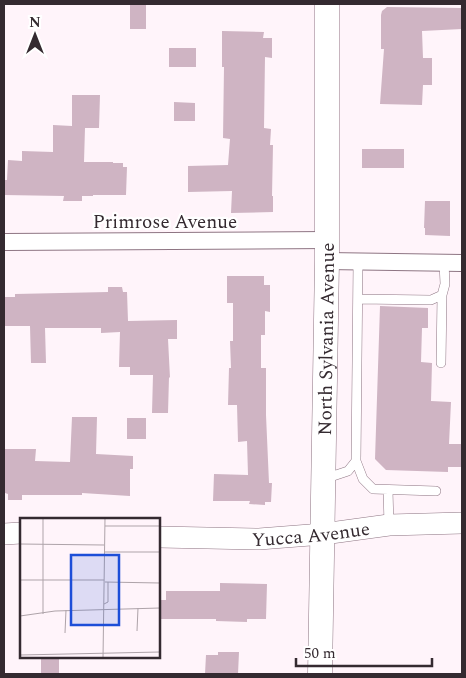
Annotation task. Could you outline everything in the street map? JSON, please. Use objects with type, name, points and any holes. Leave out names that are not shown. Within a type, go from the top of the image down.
[{"type":"main road","name":"North Sylvania Avenue","points":[[320,674],[324,479],[327,4]]},
{"type":"street","name":"Primrose Avenue","points":[[4,242],[326,250],[358,262],[462,263]]},
{"type":"street","name":"Yucca Avenue","points":[[160,537],[259,539],[323,534],[388,525],[462,523]]},
{"type":"street","points":[[4,534],[20,533]]},
{"type":"lane","points":[[358,262],[356,460],[363,479],[373,490],[436,491]]},
{"type":"lane","points":[[441,363],[442,295],[445,284],[444,263]]},
{"type":"lane","points":[[358,299],[431,300],[442,295]]},
{"type":"lane","points":[[324,479],[348,471],[356,460]]},
{"type":"lane","points":[[388,490],[388,525]]},
{"type":"building","points":[[130,5],[146,5],[146,29],[130,29]]},
{"type":"building","points":[[387,7],[462,8],[462,29],[422,31],[423,58],[432,58],[432,85],[423,85],[422,105],[380,104],[384,49],[381,49],[381,15],[382,11]]},
{"type":"building","points":[[222,31],[264,32],[263,38],[272,38],[272,58],[265,57],[264,128],[271,129],[270,145],[273,145],[273,212],[231,213],[232,191],[188,192],[188,166],[228,165],[230,139],[223,138],[224,67],[222,67]]},
{"type":"building","points":[[169,48],[196,48],[196,67],[169,67]]},
{"type":"building","points":[[72,95],[100,95],[99,128],[85,128],[84,162],[123,163],[123,167],[127,167],[126,195],[82,196],[82,201],[63,201],[64,196],[4,195],[4,180],[7,180],[8,160],[22,161],[22,151],[53,152],[53,125],[72,126]]},
{"type":"building","points":[[174,102],[195,103],[195,121],[174,121]]},
{"type":"building","points":[[362,149],[404,149],[404,168],[362,168]]},
{"type":"building","points":[[425,201],[450,201],[450,236],[425,235]]},
{"type":"building","points":[[227,276],[264,276],[264,285],[270,285],[270,312],[265,311],[265,335],[261,335],[261,368],[266,368],[269,483],[272,483],[271,502],[265,502],[265,505],[249,504],[250,501],[213,501],[214,474],[248,475],[247,441],[238,442],[237,405],[228,405],[229,368],[231,368],[230,341],[233,341],[233,303],[227,303]]},
{"type":"building","points":[[108,287],[122,287],[123,292],[127,292],[128,321],[177,320],[177,339],[168,339],[170,378],[168,413],[152,413],[153,375],[130,375],[130,367],[119,367],[120,332],[101,333],[101,328],[45,328],[46,363],[31,363],[30,326],[5,326],[4,297],[15,297],[15,294],[108,292]]},
{"type":"building","points":[[380,306],[428,308],[428,328],[422,328],[421,362],[432,363],[431,401],[451,402],[449,444],[462,444],[462,467],[448,467],[448,472],[386,470],[375,459]]},
{"type":"building","points":[[72,417],[97,417],[96,454],[133,456],[133,469],[130,469],[130,496],[82,493],[82,495],[22,495],[22,500],[8,500],[8,494],[5,493],[5,449],[36,449],[35,461],[70,462]]},
{"type":"building","points":[[127,418],[146,418],[146,439],[127,439]]},
{"type":"building","points":[[220,583],[267,584],[266,619],[247,619],[247,622],[216,621],[216,619],[160,619],[160,600],[166,600],[166,591],[220,591]]},
{"type":"building","points":[[218,652],[239,652],[238,674],[205,674],[206,655],[218,655]]},
{"type":"building","points":[[41,659],[59,659],[59,674],[41,674]]}]
